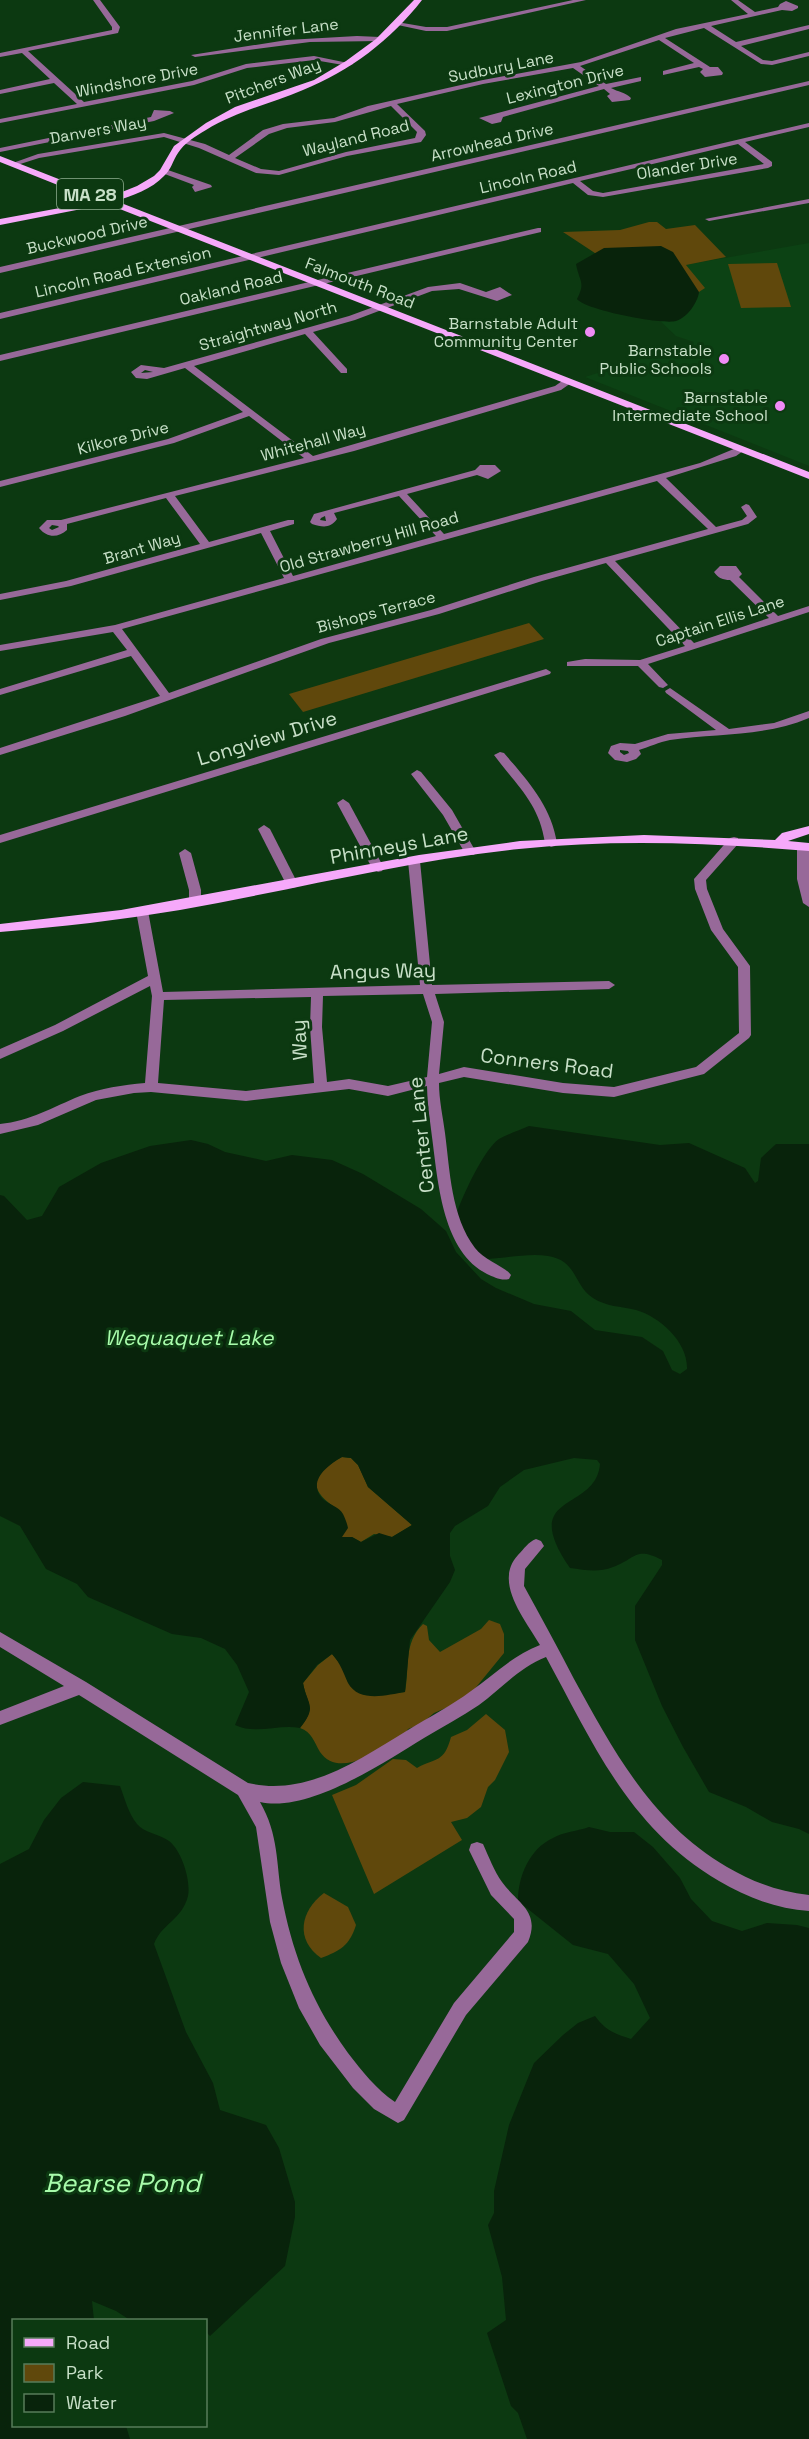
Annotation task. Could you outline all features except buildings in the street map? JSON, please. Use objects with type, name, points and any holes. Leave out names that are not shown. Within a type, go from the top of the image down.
[{"type":"main road","name":"Pitchers Way","points":[[0,222],[106,200],[140,189],[165,171],[175,151],[186,141],[236,110],[306,86],[349,64],[397,24],[418,0]]},
{"type":"main road","name":"Falmouth Road","points":[[0,159],[809,476]]},
{"type":"main road","points":[[778,844],[786,836],[809,830]]},
{"type":"main road","name":"Phinneys Lane","points":[[0,928],[73,922],[414,861],[551,843],[664,838],[806,847]]},
{"type":"street","points":[[0,55],[115,32],[116,27],[96,0]]},
{"type":"street","points":[[397,24],[426,29],[447,29],[583,0]]},
{"type":"street","points":[[734,0],[753,14]]},
{"type":"street","name":"Sudbury Lane","points":[[230,158],[271,130],[295,124],[338,120],[392,103],[503,77],[575,66],[705,25],[782,8]]},
{"type":"street","points":[[705,25],[756,60],[764,63],[809,54]]},
{"type":"street","points":[[734,45],[809,27]]},
{"type":"street","name":"Jennifer Lane","points":[[195,55],[334,37],[380,39]]},
{"type":"street","points":[[660,38],[704,67],[666,73]]},
{"type":"street","points":[[24,51],[82,104]]},
{"type":"street","name":"Windshore Drive","points":[[0,121],[200,82],[246,66],[314,58],[349,64]]},
{"type":"street","points":[[575,66],[615,94]]},
{"type":"street","name":"Lexington Drive","points":[[498,116],[522,106],[638,79]]},
{"type":"street","points":[[0,92],[56,80]]},
{"type":"street","name":"Arrowhead Drive","points":[[181,229],[809,83]]},
{"type":"street","name":"Wayland Road","points":[[186,141],[262,172],[279,173],[346,154],[418,140],[423,134],[421,131],[392,103]]},
{"type":"street","name":"Danvers Way","points":[[0,150],[154,119]]},
{"type":"street","name":"Lincoln Road","points":[[254,258],[809,125]]},
{"type":"street","name":"Danvers Way","points":[[15,164],[38,156],[154,136],[168,136],[186,141]]},
{"type":"street","name":"Olander Drive","points":[[575,181],[591,193],[603,195],[768,166],[769,164],[764,159],[740,142]]},
{"type":"street","points":[[165,171],[198,185]]},
{"type":"street","points":[[709,219],[809,201]]},
{"type":"street","name":"Buckwood Drive","points":[[0,270],[181,229]]},
{"type":"street","name":"Oakland Road","points":[[0,358],[538,230]]},
{"type":"street","name":"Lincoln Road Extension","points":[[0,316],[254,258]]},
{"type":"street","name":"Straightway North","points":[[163,371],[307,331],[442,286],[465,287],[487,294]]},
{"type":"street","points":[[307,331],[344,371]]},
{"type":"street","points":[[187,365],[312,459]]},
{"type":"street","name":"Whitehall Way","points":[[63,523],[79,517],[312,459],[558,388],[568,381]]},
{"type":"street","name":"Kilkore Drive","points":[[0,484],[163,444],[251,412]]},
{"type":"street","name":"Old Strawberry Hill Road","points":[[0,648],[116,628],[659,477],[723,458],[741,449]]},
{"type":"street","points":[[328,512],[478,472]]},
{"type":"street","points":[[659,477],[714,530]]},
{"type":"street","points":[[400,492],[442,537]]},
{"type":"street","points":[[169,495],[206,545]]},
{"type":"street","name":"Bishops Terrace","points":[[0,752],[95,722],[325,640],[435,612],[531,581],[748,521],[752,515],[746,507]]},
{"type":"street","name":"Brant Way","points":[[0,597],[67,584],[291,522]]},
{"type":"street","points":[[264,529],[290,580]]},
{"type":"street","points":[[608,560],[691,646]]},
{"type":"street","points":[[733,577],[776,619]]},
{"type":"street","name":"Captain Ellis Lane","points":[[641,663],[809,609]]},
{"type":"street","points":[[116,628],[166,697]]},
{"type":"street","points":[[0,692],[133,651]]},
{"type":"street","points":[[571,664],[641,663],[666,688],[727,733]]},
{"type":"street","name":"Longview Drive","points":[[0,839],[546,672]]},
{"type":"street","points":[[632,748],[664,738],[727,733],[775,726],[809,714]]},
{"type":"street","points":[[500,755],[539,803],[549,822],[551,843]]},
{"type":"street","points":[[417,774],[448,813],[470,852]]},
{"type":"street","points":[[343,803],[378,868]]},
{"type":"street","points":[[264,829],[292,884]]},
{"type":"street","name":"Conners Road","points":[[0,1129],[45,1119],[82,1100],[106,1093],[152,1087],[246,1096],[349,1084],[388,1091],[464,1072],[563,1088],[614,1092],[700,1071],[745,1035],[744,966],[717,930],[701,889],[700,879],[734,841]]},
{"type":"street","points":[[806,847],[803,879],[809,903]]},
{"type":"street","points":[[185,853],[195,890],[195,902]]},
{"type":"street","name":"Center Lane","points":[[414,861],[426,989],[438,1022],[433,1080],[434,1110],[446,1195],[466,1247],[486,1268],[504,1275]]},
{"type":"street","points":[[141,911],[158,996],[152,1087]]},
{"type":"street","points":[[0,1054],[45,1035],[154,978]]},
{"type":"street","name":"Angus Way","points":[[158,996],[609,985]]},
{"type":"street","name":"Way","points":[[317,992],[316,1027],[321,1086]]},
{"type":"street","points":[[536,1546],[517,1567],[516,1587],[631,1792],[666,1834],[694,1858],[726,1877],[763,1894],[809,1904]]},
{"type":"street","points":[[0,1639],[244,1790],[271,1795],[288,1794],[338,1778],[384,1755],[471,1701],[519,1662],[550,1649]]},
{"type":"street","points":[[0,1718],[80,1687]]},
{"type":"street","points":[[244,1790],[266,1835],[273,1897],[282,1938],[297,1986],[318,2027],[352,2074],[379,2102],[398,2114],[460,2009],[522,1936],[525,1924],[522,1914],[498,1890],[477,1850]]},
{"type":"shaded area","name":"Barnstable Public Schools","points":[[809,243],[809,466],[585,377],[694,342],[676,336],[658,319],[685,265]]},
{"type":"green space","points":[[657,222],[666,229],[695,225],[726,257],[686,265],[705,288],[658,319],[604,259],[563,232],[620,230]]},
{"type":"green space","points":[[777,263],[791,307],[741,308],[728,264]]},
{"type":"green space","points":[[529,623],[544,639],[303,712],[289,694]]},
{"type":"green space","points":[[342,1457],[351,1458],[358,1465],[368,1487],[412,1525],[392,1537],[374,1534],[361,1542],[352,1537],[342,1537],[339,1510],[321,1496],[316,1483],[324,1470]]},
{"type":"green space","points":[[489,1620],[500,1624],[504,1634],[504,1653],[473,1691],[455,1704],[434,1713],[421,1724],[408,1729],[397,1740],[359,1760],[342,1763],[326,1759],[310,1735],[300,1728],[309,1710],[303,1683],[318,1665],[332,1654],[342,1666],[348,1682],[381,1695],[405,1692],[412,1639],[423,1624],[427,1626],[429,1640],[440,1652],[481,1629]]},
{"type":"green space","points":[[486,1714],[505,1730],[509,1752],[495,1780],[488,1787],[481,1807],[467,1818],[451,1822],[462,1840],[374,1894],[332,1795],[356,1785],[393,1759],[406,1760],[417,1768],[439,1758],[446,1751],[451,1737],[467,1730]]},
{"type":"green space","points":[[324,1893],[348,1907],[356,1925],[351,1938],[343,1946],[334,1953],[321,1958],[307,1943],[304,1925],[310,1908]]},
{"type":"water","points":[[661,246],[673,252],[699,292],[697,300],[684,317],[668,322],[625,316],[594,308],[577,299],[581,285],[576,264],[604,248]]},
{"type":"water","name":"Wequaquet Lake","points":[[529,1126],[660,1145],[689,1143],[745,1168],[755,1183],[758,1181],[761,1158],[776,1144],[809,1144],[809,1834],[772,1822],[746,1807],[709,1792],[683,1747],[662,1706],[635,1640],[635,1606],[662,1565],[662,1560],[641,1554],[602,1570],[570,1568],[556,1543],[552,1526],[555,1514],[586,1490],[595,1479],[600,1464],[597,1460],[574,1458],[524,1470],[500,1487],[488,1506],[455,1526],[450,1533],[450,1556],[455,1570],[450,1582],[410,1640],[405,1692],[374,1696],[359,1693],[348,1683],[332,1654],[317,1665],[303,1683],[310,1710],[300,1728],[251,1729],[235,1725],[249,1692],[237,1665],[225,1649],[201,1638],[172,1634],[88,1597],[77,1584],[46,1569],[20,1526],[0,1516],[0,1195],[4,1196],[27,1220],[42,1216],[59,1187],[101,1163],[150,1146],[191,1140],[208,1144],[225,1152],[266,1161],[292,1155],[332,1160],[363,1174],[421,1209],[446,1231],[456,1252],[481,1279],[496,1288],[534,1304],[571,1311],[595,1330],[642,1337],[663,1351],[672,1370],[680,1374],[687,1369],[683,1349],[678,1340],[663,1325],[645,1313],[609,1305],[593,1298],[582,1287],[570,1268],[558,1259],[533,1255],[488,1259],[481,1257],[471,1248],[456,1215],[463,1197],[480,1163],[493,1144]],"holes":[[[342,1457],[351,1458],[358,1465],[368,1487],[412,1525],[392,1537],[379,1533],[361,1542],[352,1537],[342,1537],[348,1528],[343,1514],[324,1500],[317,1487],[320,1476],[325,1470]]]},
{"type":"water","name":"Bearse Pond","points":[[83,1782],[120,1786],[129,1811],[137,1824],[169,1841],[178,1852],[185,1867],[188,1896],[181,1911],[162,1931],[154,1944],[186,2032],[213,2083],[220,2110],[266,2125],[279,2148],[295,2202],[295,2217],[285,2266],[210,2336],[207,2333],[207,2319],[128,2319],[92,2301],[94,2319],[12,2319],[12,2427],[126,2427],[130,2439],[0,2439],[0,1864],[29,1849],[44,1820],[61,1798]]},
{"type":"water","points":[[589,1827],[610,1832],[634,1832],[653,1847],[680,1878],[691,1899],[712,1921],[742,1931],[767,1923],[809,1928],[809,2439],[527,2439],[518,2413],[511,2406],[487,2333],[506,2320],[502,2277],[488,2225],[494,2213],[494,2191],[509,2125],[534,2063],[578,2023],[595,2016],[611,2031],[631,2039],[650,2018],[634,1984],[608,1954],[573,1945],[518,1901],[523,1873],[537,1849],[557,1836]]},
{"type":"place","name":"Barnstable Adult Community Center","points":[[590,332]]},
{"type":"place","name":"Barnstable Public Schools","points":[[724,359]]},
{"type":"place","name":"Barnstable Intermediate School","points":[[780,406]]}]
